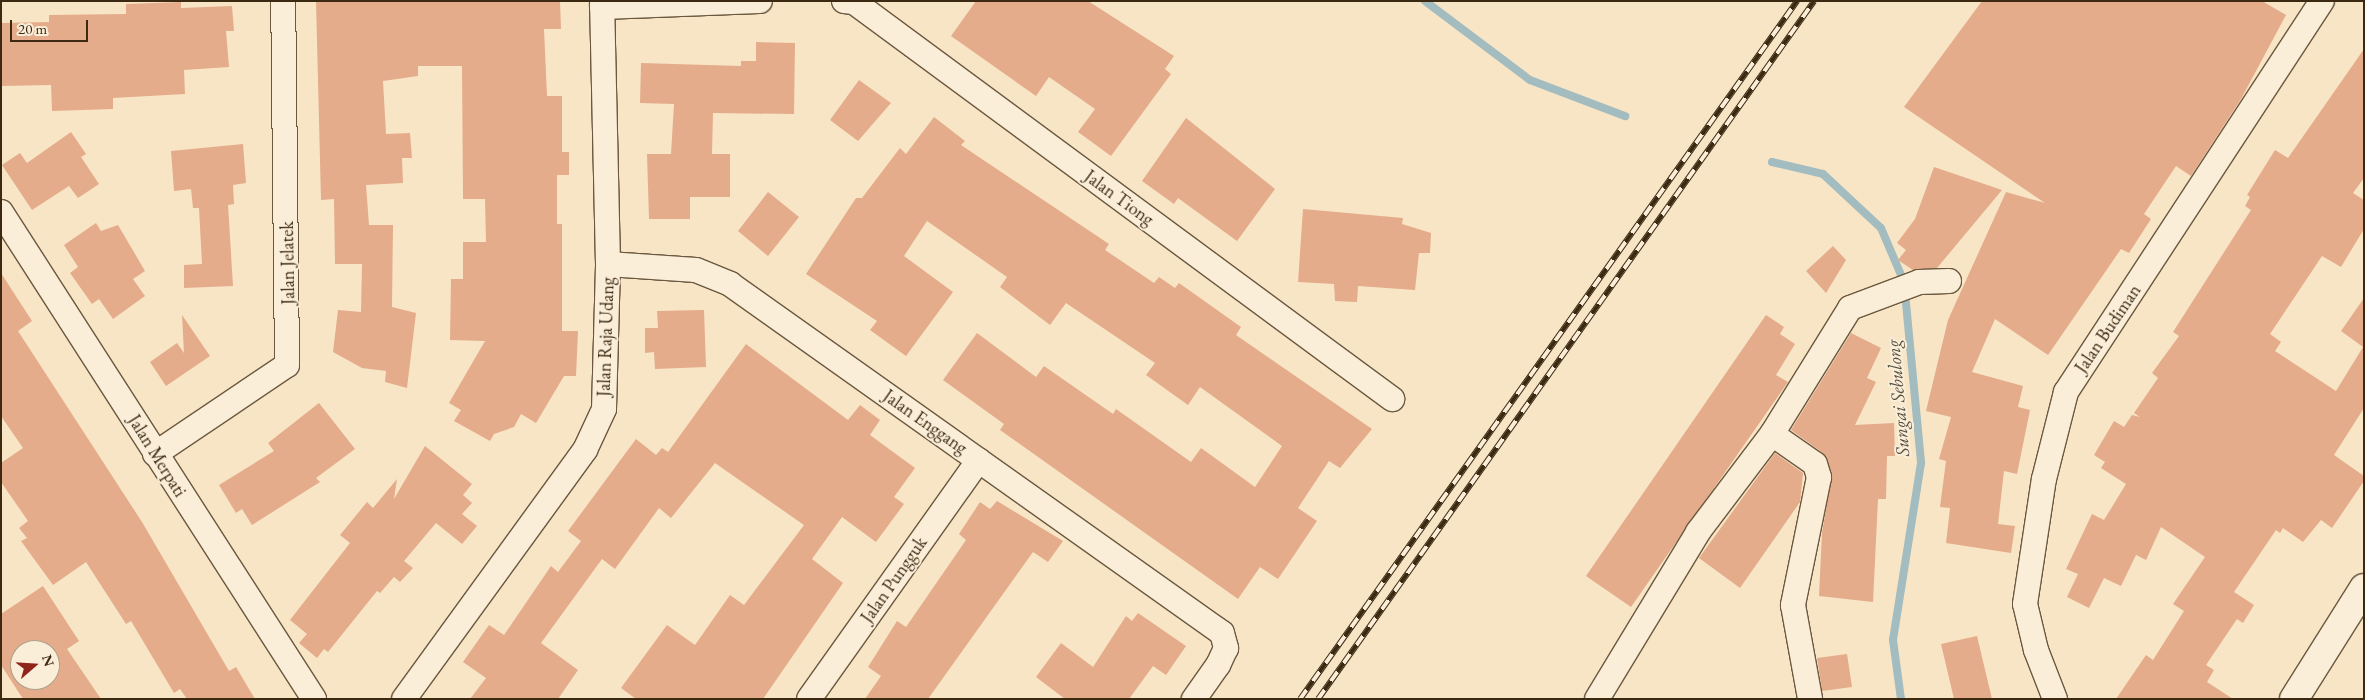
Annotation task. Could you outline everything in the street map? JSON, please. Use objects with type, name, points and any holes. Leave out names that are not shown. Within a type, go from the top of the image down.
[{"type":"street","name":"Jalan Jelatek","points":[[155,454],[287,365],[283,1]]},
{"type":"street","points":[[602,4],[760,1]]},
{"type":"street","name":"Jalan Tiong","points":[[844,1],[854,2],[1392,399]]},
{"type":"street","name":"Jalan Budiman","points":[[2055,699],[2036,650],[2025,604],[2044,479],[2066,392],[2322,1]]},
{"type":"street","name":"Jalan Raja Udang","points":[[404,699],[585,450],[604,409],[608,264],[602,4]]},
{"type":"street","name":"Jalan Merpati","points":[[1,212],[314,699]]},
{"type":"street","name":"Jalan Enggang","points":[[608,264],[696,270],[730,284],[1222,633],[1222,657],[1194,699]]},
{"type":"street","points":[[1597,699],[1698,532],[1772,434],[1850,308],[1911,285],[1950,281]]},
{"type":"street","points":[[1772,434],[1818,470],[1794,605],[1810,699]]},
{"type":"street","name":"Jalan Pungguk","points":[[809,699],[979,460]]},
{"type":"street","points":[[2294,699],[2364,588]]},
{"type":"building","points":[[316,1],[560,1],[561,29],[544,29],[547,96],[562,96],[562,152],[569,152],[569,175],[557,175],[557,224],[562,224],[562,331],[578,331],[576,376],[564,376],[536,423],[521,414],[514,427],[494,434],[490,441],[454,421],[461,410],[449,403],[485,341],[450,340],[451,279],[463,279],[463,242],[486,242],[485,199],[463,199],[462,66],[418,66],[418,76],[383,81],[386,134],[410,133],[412,158],[402,158],[403,183],[366,185],[369,225],[393,225],[392,307],[416,313],[407,388],[385,382],[386,371],[362,368],[333,352],[338,310],[361,312],[362,264],[335,264],[334,199],[321,200]]},
{"type":"building","points":[[976,1],[1088,1],[1174,56],[1165,69],[1171,74],[1111,156],[1078,132],[1095,109],[1049,77],[1036,96],[951,36]]},
{"type":"building","points":[[1982,1],[2262,1],[2286,15],[2241,99],[2191,176],[2176,166],[2144,214],[2151,219],[2129,253],[2121,249],[2048,355],[1995,319],[1972,372],[2023,386],[2018,407],[2030,410],[2017,474],[2004,471],[1998,524],[2015,526],[2011,553],[1946,543],[1950,508],[1940,507],[1946,461],[1939,459],[1951,417],[1926,411],[1948,320],[2006,192],[2045,203],[1904,107]]},
{"type":"building","points":[[181,2],[181,8],[232,6],[234,31],[226,31],[229,67],[184,70],[185,94],[113,98],[113,109],[52,111],[51,85],[1,86],[1,23],[49,22],[49,15],[126,14],[126,4]]},
{"type":"building","points":[[756,42],[795,43],[794,114],[713,113],[712,154],[730,154],[730,197],[690,197],[690,219],[649,219],[647,154],[671,154],[674,104],[640,103],[641,63],[741,66],[741,61],[756,61]]},
{"type":"building","points":[[2364,49],[2364,178],[2353,193],[2364,200],[2364,229],[2341,267],[2322,256],[2270,334],[2281,342],[2275,351],[2336,391],[2363,347],[2341,331],[2364,298],[2364,408],[2334,455],[2364,476],[2364,481],[2332,528],[2321,520],[2303,542],[2283,528],[2280,533],[2276,530],[2234,592],[2254,605],[2243,623],[2237,619],[2206,665],[2214,670],[2207,682],[2233,699],[2116,699],[2146,655],[2153,660],[2184,611],[2173,604],[2205,557],[2161,527],[2146,560],[2136,555],[2121,586],[2104,578],[2089,608],[2067,597],[2078,574],[2066,569],[2092,514],[2104,520],[2126,484],[2101,468],[2105,462],[2094,455],[2114,421],[2124,427],[2132,415],[2140,417],[2134,413],[2158,378],[2152,373],[2179,336],[2173,332],[2251,210],[2245,206],[2250,197],[2247,195],[2275,150],[2288,158]]},
{"type":"building","points":[[859,80],[891,103],[858,141],[830,120]]},
{"type":"building","points":[[934,117],[965,141],[961,145],[1109,244],[1105,250],[1154,283],[1159,277],[1175,288],[1179,283],[1241,327],[1236,335],[1372,429],[1340,468],[1329,461],[1298,508],[1317,521],[1278,579],[1260,567],[1238,599],[1000,430],[1004,424],[943,380],[977,333],[1036,377],[1044,366],[1113,414],[1116,409],[1191,462],[1201,448],[1255,487],[1282,446],[1200,387],[1188,405],[1146,375],[1155,363],[1066,303],[1050,325],[1000,287],[1007,277],[927,221],[904,256],[953,292],[906,356],[870,330],[877,321],[806,274],[856,198],[862,198],[900,148],[906,154]]},
{"type":"building","points":[[1186,118],[1275,189],[1237,241],[1178,198],[1174,204],[1142,181]]},
{"type":"building","points":[[71,132],[86,154],[81,157],[99,184],[78,198],[69,186],[32,210],[2,165],[20,153],[27,163]]},
{"type":"building","points":[[243,144],[246,183],[233,185],[234,204],[228,205],[233,286],[184,288],[184,265],[202,264],[199,208],[193,208],[191,189],[174,191],[171,151]]},
{"type":"building","points":[[1934,167],[2002,190],[1937,268],[1913,270],[1898,260],[1906,250],[1897,243],[1915,219]]},
{"type":"building","points":[[768,192],[799,217],[768,256],[738,231]]},
{"type":"building","points":[[1303,209],[1403,218],[1402,224],[1431,233],[1430,253],[1419,253],[1415,290],[1358,286],[1357,302],[1335,301],[1334,284],[1298,282]]},
{"type":"building","points":[[96,223],[101,231],[118,225],[145,271],[133,279],[145,296],[113,319],[99,299],[92,304],[70,273],[78,267],[64,245]]},
{"type":"building","points":[[1833,246],[1846,260],[1826,293],[1806,271]]},
{"type":"building","points":[[1,273],[32,321],[18,331],[142,522],[229,671],[236,667],[255,699],[187,699],[180,689],[174,693],[131,621],[126,624],[86,562],[53,585],[21,541],[27,538],[19,528],[28,521],[1,482],[1,463],[23,448],[1,416]]},
{"type":"building","points":[[704,310],[706,367],[655,369],[654,352],[645,353],[645,328],[658,328],[657,311]]},
{"type":"building","points":[[182,315],[210,356],[166,386],[150,362],[177,343],[184,353]]},
{"type":"building","points":[[1766,315],[1784,327],[1780,334],[1795,344],[1776,375],[1788,382],[1631,607],[1586,576]]},
{"type":"building","points":[[1851,333],[1881,348],[1867,378],[1876,382],[1855,425],[1894,423],[1895,456],[1887,456],[1886,499],[1878,499],[1873,602],[1819,596],[1822,533],[1832,473],[1823,453],[1791,430]]},
{"type":"building","points":[[746,344],[848,420],[860,405],[880,420],[870,435],[915,468],[894,497],[904,504],[876,542],[842,517],[812,559],[843,583],[763,699],[636,699],[621,688],[667,625],[695,645],[730,595],[744,605],[804,525],[715,463],[671,518],[659,508],[615,569],[602,559],[541,643],[578,670],[558,699],[470,699],[486,678],[463,662],[489,625],[504,635],[551,566],[558,572],[581,541],[568,531],[636,439],[656,455],[662,448],[668,452]]},
{"type":"building","points":[[319,403],[355,449],[316,478],[320,482],[252,525],[242,509],[236,513],[219,485],[274,451],[268,443]]},
{"type":"building","points":[[425,446],[472,484],[463,495],[472,503],[462,514],[477,526],[462,544],[436,523],[404,561],[413,568],[400,582],[394,577],[380,593],[377,591],[328,652],[324,649],[317,658],[299,643],[307,634],[290,620],[350,543],[340,535],[367,502],[373,508],[397,479],[394,499]]},
{"type":"building","points":[[1775,453],[1803,473],[1800,502],[1740,588],[1699,558]]},
{"type":"building","points":[[997,501],[1063,541],[1048,562],[1033,552],[928,699],[865,699],[881,676],[868,667],[897,621],[906,627],[966,540],[959,534],[980,502],[990,509]]},
{"type":"building","points":[[43,586],[79,641],[67,649],[101,699],[23,699],[17,690],[60,690],[60,640],[10,640],[10,679],[1,665],[1,614]]},
{"type":"building","points":[[1138,613],[1186,646],[1166,675],[1153,666],[1129,699],[1065,699],[1036,677],[1061,643],[1093,667],[1126,616],[1132,621]]},
{"type":"building","points":[[1977,636],[1992,699],[1954,699],[1941,644]]},
{"type":"building","points":[[1847,654],[1852,687],[1822,691],[1817,658]]},
{"type":"waterway","name":"Sungai Sebulong","points":[[1425,1],[1530,80],[1625,116]]},
{"type":"waterway","name":"Sungai Sebulong","points":[[1772,162],[1823,174],[1881,228],[1904,282],[1921,463],[1893,640],[1901,699]]},
{"type":"railway","points":[[1300,699],[1797,1]]},
{"type":"railway","points":[[1318,699],[1814,1]]}]
